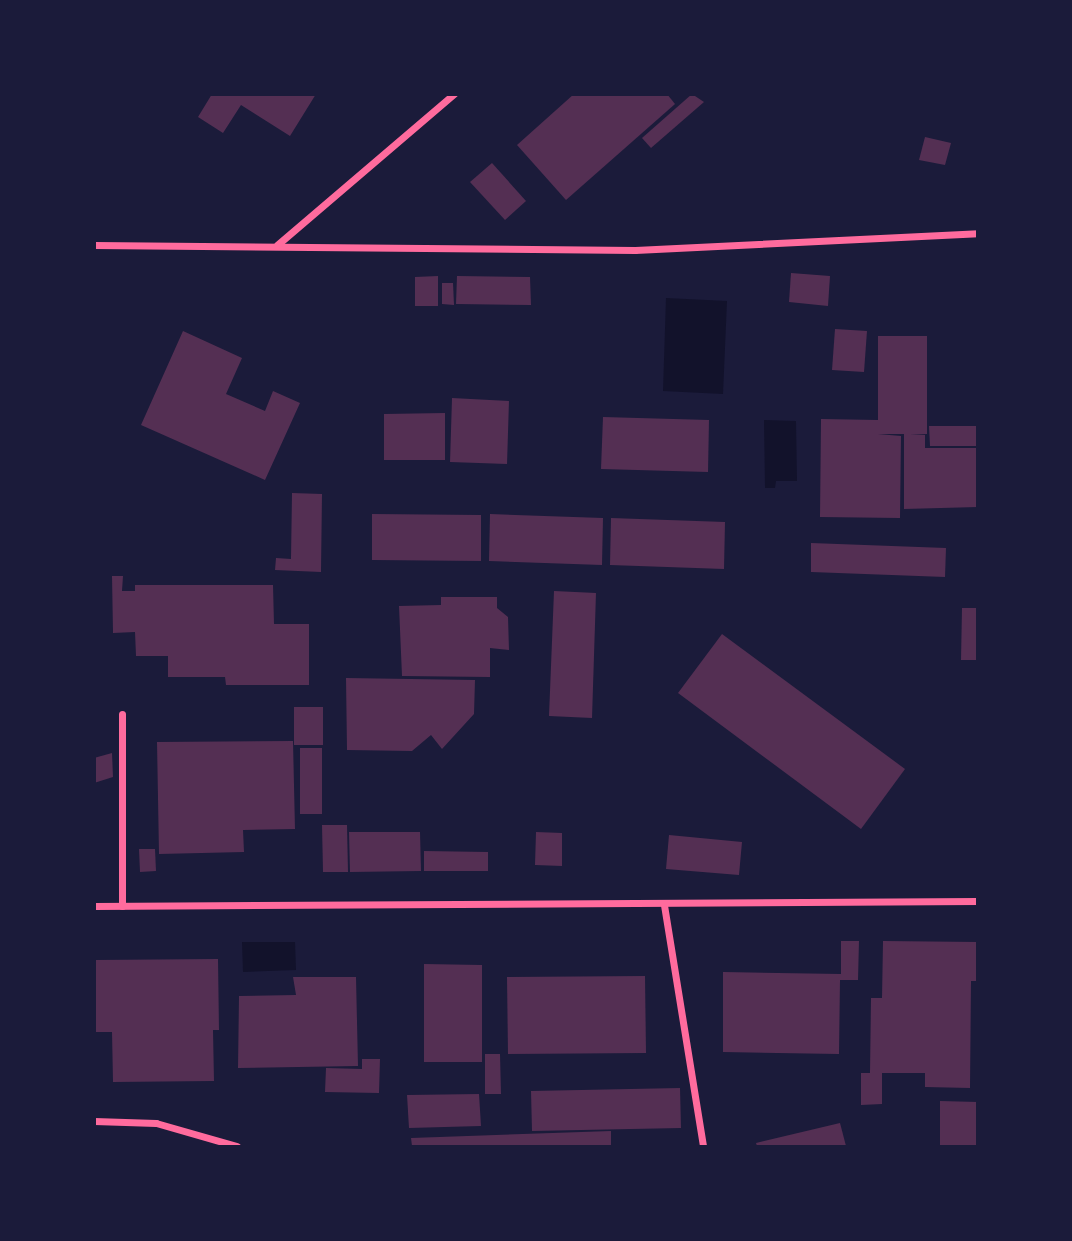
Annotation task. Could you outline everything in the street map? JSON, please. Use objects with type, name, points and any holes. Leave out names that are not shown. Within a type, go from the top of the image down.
[{"type":"street","points":[[277,245],[454,94]]},
{"type":"street","points":[[94,245],[635,250],[978,233]]},
{"type":"street","points":[[122,714],[122,906]]},
{"type":"street","points":[[94,906],[664,905],[978,901]]},
{"type":"street","points":[[664,905],[703,1146]]},
{"type":"street","points":[[94,1121],[156,1123],[237,1146]]},
{"type":"shaded area","points":[[666,298],[727,301],[723,394],[663,391]]},
{"type":"shaded area","points":[[764,420],[796,421],[797,481],[776,481],[775,488],[765,488]]},
{"type":"shaded area","points":[[242,942],[295,942],[296,970],[243,972]]},
{"type":"building","points":[[212,94],[316,94],[290,136],[241,105],[223,133],[198,117]]},
{"type":"building","points":[[574,94],[667,94],[675,104],[566,200],[517,145]]},
{"type":"building","points":[[692,94],[704,102],[651,148],[642,138]]},
{"type":"building","points":[[925,137],[951,143],[945,165],[919,160]]},
{"type":"building","points":[[492,163],[526,201],[505,220],[470,182]]},
{"type":"building","points":[[791,273],[830,276],[828,306],[789,302]]},
{"type":"building","points":[[438,276],[438,306],[415,306],[415,277]]},
{"type":"building","points":[[457,276],[530,277],[531,305],[456,304]]},
{"type":"building","points":[[442,283],[453,283],[454,305],[442,304]]},
{"type":"building","points":[[835,329],[867,331],[864,372],[832,370]]},
{"type":"building","points":[[183,331],[242,358],[226,394],[265,411],[273,391],[300,403],[265,480],[141,425]]},
{"type":"building","points":[[878,336],[927,336],[927,434],[910,435],[925,435],[925,448],[978,448],[978,507],[904,509],[904,434],[878,434],[901,436],[900,518],[820,517],[821,419],[878,420]]},
{"type":"building","points":[[452,398],[509,401],[507,464],[450,462]]},
{"type":"building","points":[[445,413],[445,460],[384,460],[384,414]]},
{"type":"building","points":[[603,417],[709,420],[708,472],[601,469]]},
{"type":"building","points":[[929,426],[978,426],[978,446],[930,446]]},
{"type":"building","points":[[292,493],[322,494],[321,572],[275,570],[276,558],[291,559]]},
{"type":"building","points":[[372,514],[481,515],[481,561],[372,560]]},
{"type":"building","points":[[490,514],[603,518],[602,565],[489,561]]},
{"type":"building","points":[[611,518],[725,522],[724,569],[610,565]]},
{"type":"building","points":[[811,543],[946,548],[945,577],[811,572]]},
{"type":"building","points":[[112,576],[123,576],[122,591],[135,591],[135,585],[273,585],[274,624],[309,624],[309,685],[226,685],[225,677],[168,677],[168,656],[136,656],[135,632],[113,633]]},
{"type":"building","points":[[554,591],[596,593],[592,718],[549,716]]},
{"type":"building","points":[[441,597],[497,597],[497,608],[508,617],[509,650],[490,648],[490,677],[402,676],[399,606],[441,605]]},
{"type":"building","points":[[962,608],[978,608],[978,660],[961,660]]},
{"type":"building","points":[[722,634],[905,769],[861,829],[678,693]]},
{"type":"building","points":[[346,678],[475,680],[474,714],[442,749],[431,735],[412,751],[347,750]]},
{"type":"building","points":[[294,707],[323,707],[323,745],[294,745]]},
{"type":"building","points":[[293,741],[295,829],[243,830],[244,852],[159,854],[157,742]]},
{"type":"building","points":[[300,748],[322,748],[322,814],[300,814]]},
{"type":"building","points":[[112,753],[113,777],[94,783],[94,758]]},
{"type":"building","points":[[322,825],[347,825],[348,872],[323,872]]},
{"type":"building","points":[[349,832],[420,832],[421,871],[350,872]]},
{"type":"building","points":[[536,832],[562,833],[562,866],[535,865]]},
{"type":"building","points":[[669,835],[742,842],[739,875],[666,869]]},
{"type":"building","points":[[139,849],[155,849],[156,871],[140,872]]},
{"type":"building","points":[[424,851],[488,852],[488,871],[424,871]]},
{"type":"building","points":[[841,941],[859,941],[858,980],[840,980],[839,1054],[723,1052],[723,972],[841,974]]},
{"type":"building","points":[[883,941],[978,942],[978,981],[971,981],[970,1088],[925,1087],[925,1073],[882,1073],[882,1104],[861,1105],[861,1073],[870,1073],[871,998],[882,998]]},
{"type":"building","points":[[218,959],[219,1030],[213,1030],[214,1081],[113,1082],[112,1032],[94,1032],[94,960]]},
{"type":"building","points":[[424,964],[482,965],[482,1062],[424,1062]]},
{"type":"building","points":[[645,976],[646,1053],[508,1054],[507,977]]},
{"type":"building","points":[[293,977],[356,977],[358,1066],[238,1068],[239,996],[296,995]]},
{"type":"building","points":[[485,1054],[500,1054],[501,1094],[485,1094]]},
{"type":"building","points":[[362,1059],[380,1059],[379,1093],[325,1092],[326,1068],[362,1069]]},
{"type":"building","points":[[680,1088],[681,1128],[532,1131],[531,1091]]},
{"type":"building","points":[[479,1094],[481,1126],[409,1128],[407,1095]]},
{"type":"building","points":[[940,1101],[978,1102],[978,1146],[940,1146]]},
{"type":"building","points":[[840,1123],[846,1146],[757,1146],[756,1143]]},
{"type":"building","points":[[611,1131],[611,1146],[412,1146],[411,1138]]}]
